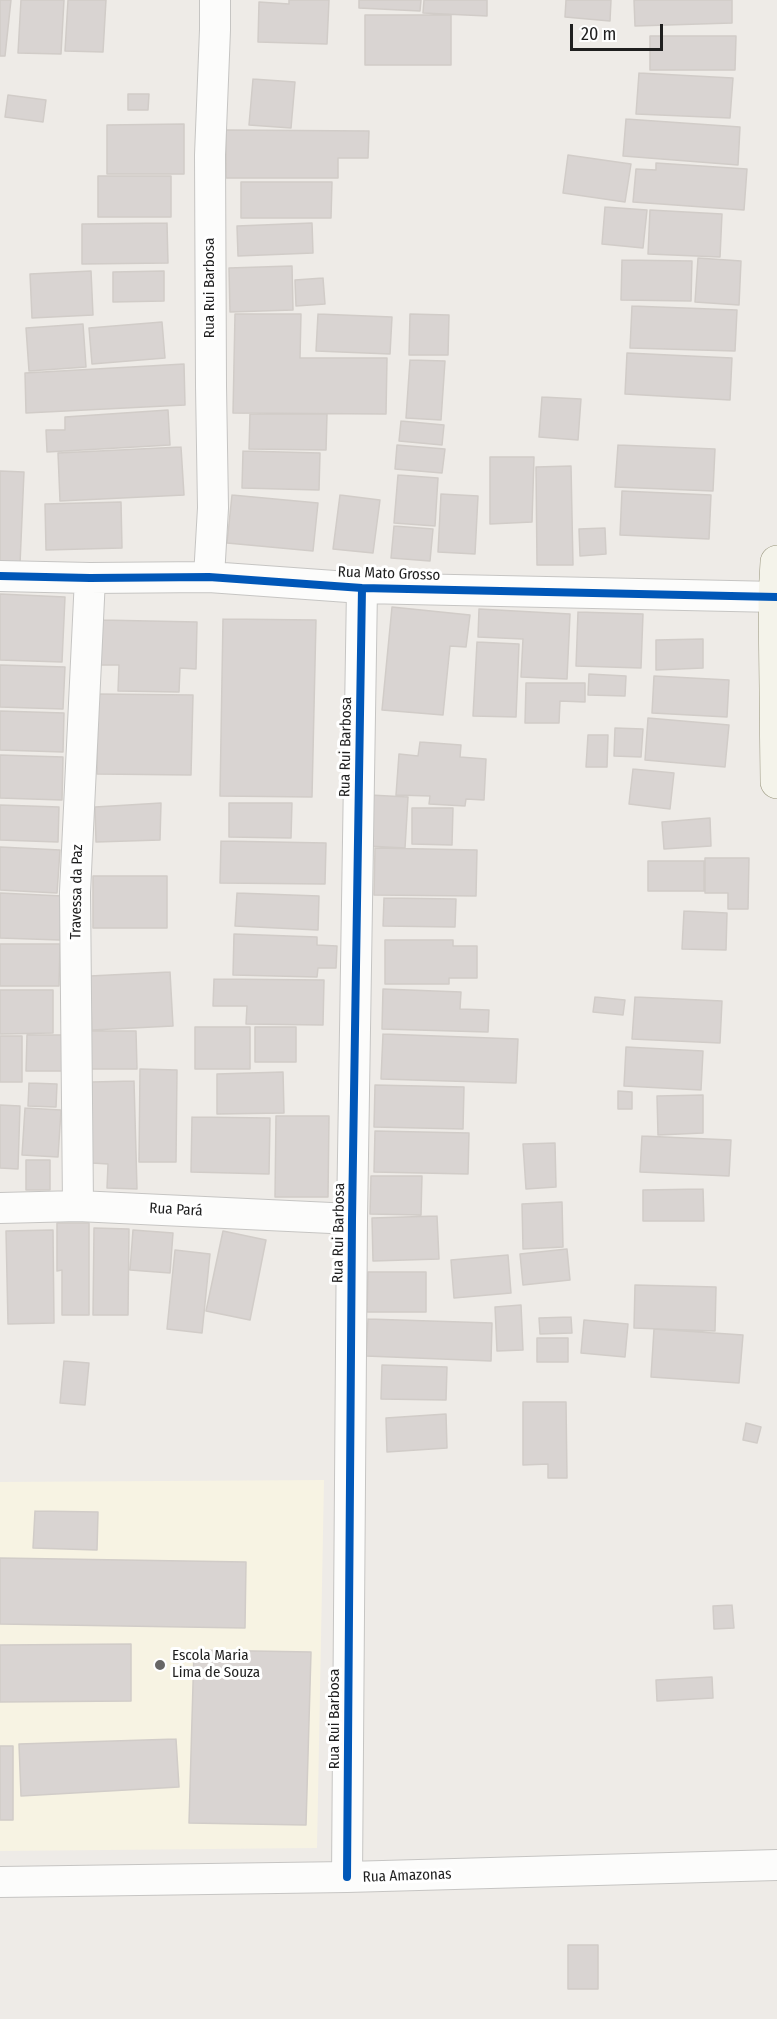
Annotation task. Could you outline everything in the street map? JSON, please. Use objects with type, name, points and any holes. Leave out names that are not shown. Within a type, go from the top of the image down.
[{"type":"street","name":"Rua Rui Barbosa","points":[[209,577],[213,508],[210,155],[215,0]]},
{"type":"street","points":[[777,562],[777,782]]},
{"type":"street","name":"Rua Mato Grosso","points":[[0,576],[209,577],[362,588],[776,597]]},
{"type":"street","name":"Travessa da Paz","points":[[78,1206],[75,892],[90,578]]},
{"type":"street","name":"Rua Rui Barbosa","points":[[347,1877],[352,1219],[362,588]]},
{"type":"street","name":"Rua Pará","points":[[0,1208],[78,1206],[352,1219]]},
{"type":"street","name":"Rua Amazonas","points":[[0,1882],[347,1877],[777,1865]]},
{"type":"shaded area","name":"Escola Maria Lima de Souza","points":[[324,1480],[317,1848],[0,1851],[0,1482]]},
{"type":"building","points":[[0,0],[11,0],[5,56],[0,56]]},
{"type":"building","points":[[21,0],[64,0],[61,54],[18,53]]},
{"type":"building","points":[[68,0],[106,0],[103,52],[65,51]]},
{"type":"building","points":[[289,0],[329,0],[327,44],[258,42],[259,2],[289,4]]},
{"type":"building","points":[[359,0],[421,0],[420,11],[359,8]]},
{"type":"building","points":[[424,0],[487,0],[487,16],[423,13]]},
{"type":"building","points":[[566,0],[611,0],[610,21],[565,17]]},
{"type":"building","points":[[634,0],[732,0],[732,23],[635,26]]},
{"type":"building","points":[[365,15],[451,15],[451,65],[365,65]]},
{"type":"building","points":[[650,36],[736,36],[735,70],[650,70]]},
{"type":"building","points":[[639,73],[733,78],[730,118],[636,114]]},
{"type":"building","points":[[253,79],[295,82],[291,128],[249,125]]},
{"type":"building","points":[[128,94],[149,94],[148,110],[128,110]]},
{"type":"building","points":[[8,95],[46,100],[43,122],[5,117]]},
{"type":"building","points":[[626,119],[740,127],[738,165],[623,156]]},
{"type":"building","points":[[184,124],[184,174],[107,174],[107,125]]},
{"type":"building","points":[[226,130],[369,131],[368,158],[338,158],[338,178],[226,178]]},
{"type":"building","points":[[568,155],[631,164],[625,202],[563,193]]},
{"type":"building","points":[[656,163],[747,169],[744,210],[633,202],[636,169],[656,170]]},
{"type":"building","points":[[98,176],[171,176],[171,217],[98,217]]},
{"type":"building","points":[[241,182],[332,182],[331,218],[241,218]]},
{"type":"building","points":[[605,207],[647,210],[643,248],[602,244]]},
{"type":"building","points":[[650,210],[722,214],[720,257],[648,254]]},
{"type":"building","points":[[167,223],[168,263],[82,264],[82,224]]},
{"type":"building","points":[[312,223],[313,253],[238,256],[237,226]]},
{"type":"building","points":[[698,258],[741,261],[739,305],[695,302]]},
{"type":"building","points":[[622,260],[692,261],[691,301],[621,300]]},
{"type":"building","points":[[292,266],[293,310],[230,312],[229,268]]},
{"type":"building","points":[[91,271],[93,315],[32,318],[30,274]]},
{"type":"building","points":[[164,271],[164,301],[113,302],[113,272]]},
{"type":"building","points":[[323,278],[325,304],[296,306],[295,280]]},
{"type":"building","points":[[632,306],[737,310],[735,351],[630,348]]},
{"type":"building","points":[[235,314],[301,314],[300,358],[387,358],[386,414],[233,413]]},
{"type":"building","points":[[318,314],[392,317],[390,354],[316,351]]},
{"type":"building","points":[[410,314],[449,315],[448,355],[409,355]]},
{"type":"building","points":[[162,322],[165,358],[92,364],[89,328]]},
{"type":"building","points":[[83,324],[86,367],[29,371],[26,328]]},
{"type":"building","points":[[627,353],[732,358],[730,400],[625,394]]},
{"type":"building","points":[[410,360],[445,361],[441,420],[406,418]]},
{"type":"building","points":[[184,364],[185,405],[26,413],[25,373]]},
{"type":"building","points":[[542,397],[581,399],[578,440],[539,437]]},
{"type":"building","points":[[168,410],[170,445],[47,452],[46,430],[65,430],[65,417]]},
{"type":"building","points":[[250,414],[327,414],[326,450],[249,449]]},
{"type":"building","points":[[401,421],[444,425],[442,445],[399,441]]},
{"type":"building","points":[[397,445],[445,449],[442,473],[395,469]]},
{"type":"building","points":[[618,445],[715,449],[713,491],[615,487]]},
{"type":"building","points":[[181,447],[184,495],[60,501],[58,453]]},
{"type":"building","points":[[243,451],[320,453],[319,490],[242,488]]},
{"type":"building","points":[[490,457],[534,457],[532,522],[490,524]]},
{"type":"building","points":[[571,466],[573,565],[537,565],[536,467]]},
{"type":"building","points":[[0,471],[24,472],[20,564],[0,563]]},
{"type":"building","points":[[398,475],[438,478],[435,526],[394,523]]},
{"type":"building","points":[[622,491],[711,495],[709,539],[620,535]]},
{"type":"building","points":[[441,494],[478,496],[475,554],[438,552]]},
{"type":"building","points":[[232,495],[318,503],[313,551],[227,543]]},
{"type":"building","points":[[340,495],[380,500],[373,553],[333,549]]},
{"type":"building","points":[[121,502],[122,548],[46,550],[45,504]]},
{"type":"building","points":[[394,526],[433,529],[430,561],[391,558]]},
{"type":"building","points":[[605,528],[606,554],[580,556],[579,529]]},
{"type":"building","points":[[0,594],[65,597],[62,662],[0,660]]},
{"type":"building","points":[[392,607],[470,615],[466,647],[450,646],[443,715],[382,710]]},
{"type":"building","points":[[479,609],[570,614],[567,679],[521,677],[523,639],[478,637]]},
{"type":"building","points":[[578,612],[643,614],[641,668],[576,666]]},
{"type":"building","points":[[223,619],[316,620],[312,797],[220,796]]},
{"type":"building","points":[[101,620],[197,622],[196,669],[180,668],[179,692],[118,691],[119,665],[99,665]]},
{"type":"building","points":[[703,639],[703,668],[656,670],[656,640]]},
{"type":"building","points":[[477,642],[519,644],[516,717],[473,716]]},
{"type":"building","points":[[0,665],[65,667],[63,709],[0,707]]},
{"type":"building","points":[[589,674],[626,676],[625,696],[588,695]]},
{"type":"building","points":[[654,676],[729,680],[727,717],[652,713]]},
{"type":"building","points":[[526,683],[585,683],[585,702],[560,701],[559,723],[525,723]]},
{"type":"building","points":[[98,694],[193,695],[191,775],[97,774]]},
{"type":"building","points":[[0,711],[64,713],[63,752],[0,750]]},
{"type":"building","points":[[648,718],[729,725],[725,767],[645,760]]},
{"type":"building","points":[[615,728],[643,729],[641,757],[614,756]]},
{"type":"building","points":[[588,735],[608,735],[607,767],[586,767]]},
{"type":"building","points":[[420,742],[461,745],[460,757],[486,759],[484,800],[466,799],[465,806],[429,804],[430,796],[396,795],[399,754],[418,756]]},
{"type":"building","points":[[0,755],[63,757],[62,800],[0,798]]},
{"type":"building","points":[[633,769],[674,773],[670,809],[629,804]]},
{"type":"building","points":[[370,795],[408,797],[405,848],[367,846]]},
{"type":"building","points":[[161,803],[160,840],[96,842],[95,807]]},
{"type":"building","points":[[229,803],[292,803],[291,838],[229,837]]},
{"type":"building","points":[[0,805],[59,807],[58,842],[0,840]]},
{"type":"building","points":[[412,808],[453,808],[452,845],[412,844]]},
{"type":"building","points":[[710,818],[711,846],[664,849],[662,822]]},
{"type":"building","points":[[221,841],[326,843],[325,884],[220,883]]},
{"type":"building","points":[[0,847],[60,850],[57,893],[0,890]]},
{"type":"building","points":[[375,848],[477,850],[476,896],[374,895]]},
{"type":"building","points":[[705,858],[749,858],[748,909],[728,909],[728,893],[705,893]]},
{"type":"building","points":[[648,861],[704,861],[704,891],[648,891]]},
{"type":"building","points":[[93,876],[167,876],[167,928],[93,928]]},
{"type":"building","points":[[0,893],[62,896],[60,940],[0,938]]},
{"type":"building","points":[[237,893],[319,896],[318,930],[235,926]]},
{"type":"building","points":[[384,898],[456,899],[455,927],[383,926]]},
{"type":"building","points":[[684,911],[727,913],[726,950],[682,949]]},
{"type":"building","points":[[234,934],[317,937],[317,945],[337,946],[336,968],[318,968],[317,977],[233,975]]},
{"type":"building","points":[[385,940],[453,940],[453,946],[477,946],[477,978],[449,978],[449,984],[385,984]]},
{"type":"building","points":[[0,944],[60,944],[59,986],[0,986]]},
{"type":"building","points":[[170,972],[173,1026],[92,1030],[90,976]]},
{"type":"building","points":[[214,979],[324,980],[323,1025],[246,1024],[247,1006],[213,1006]]},
{"type":"building","points":[[383,989],[461,992],[460,1009],[489,1010],[488,1032],[382,1029]]},
{"type":"building","points":[[0,990],[53,990],[53,1033],[0,1034]]},
{"type":"building","points":[[595,997],[625,1000],[623,1015],[593,1012]]},
{"type":"building","points":[[635,997],[722,1001],[720,1043],[632,1039]]},
{"type":"building","points":[[195,1027],[250,1027],[250,1069],[195,1069]]},
{"type":"building","points":[[255,1027],[296,1027],[296,1062],[255,1062]]},
{"type":"building","points":[[91,1031],[136,1031],[137,1069],[90,1069]]},
{"type":"building","points":[[383,1034],[518,1039],[516,1083],[381,1079]]},
{"type":"building","points":[[27,1035],[62,1035],[62,1071],[26,1071]]},
{"type":"building","points":[[0,1036],[22,1036],[22,1082],[0,1082]]},
{"type":"building","points":[[626,1047],[703,1051],[701,1090],[624,1086]]},
{"type":"building","points":[[140,1069],[177,1070],[176,1162],[139,1162]]},
{"type":"building","points":[[283,1072],[284,1113],[217,1114],[217,1074]]},
{"type":"building","points":[[134,1081],[137,1189],[107,1188],[108,1164],[92,1163],[92,1082]]},
{"type":"building","points":[[29,1083],[57,1084],[56,1107],[28,1106]]},
{"type":"building","points":[[375,1085],[464,1087],[463,1129],[374,1127]]},
{"type":"building","points":[[618,1091],[632,1092],[632,1109],[618,1109]]},
{"type":"building","points":[[703,1095],[703,1133],[658,1135],[657,1096]]},
{"type":"building","points":[[0,1105],[20,1106],[18,1169],[0,1168]]},
{"type":"building","points":[[25,1108],[61,1110],[58,1157],[22,1155]]},
{"type":"building","points":[[276,1116],[329,1116],[328,1197],[275,1197]]},
{"type":"building","points":[[192,1117],[270,1118],[269,1174],[191,1172]]},
{"type":"building","points":[[375,1131],[469,1133],[468,1174],[374,1172]]},
{"type":"building","points":[[642,1136],[731,1140],[729,1176],[640,1172]]},
{"type":"building","points":[[555,1143],[556,1187],[526,1189],[523,1144]]},
{"type":"building","points":[[26,1160],[50,1160],[50,1190],[26,1190]]},
{"type":"building","points":[[371,1176],[422,1176],[421,1215],[370,1214]]},
{"type":"building","points":[[703,1189],[704,1221],[643,1221],[643,1190]]},
{"type":"building","points":[[562,1202],[563,1247],[523,1249],[522,1204]]},
{"type":"building","points":[[437,1216],[439,1259],[373,1261],[372,1218]]},
{"type":"building","points":[[57,1223],[89,1223],[89,1315],[62,1315],[62,1270],[57,1271]]},
{"type":"building","points":[[94,1228],[129,1229],[128,1315],[93,1315]]},
{"type":"building","points":[[53,1230],[54,1323],[8,1324],[6,1231]]},
{"type":"building","points":[[133,1230],[173,1233],[170,1273],[130,1270]]},
{"type":"building","points":[[223,1231],[266,1240],[250,1320],[206,1311]]},
{"type":"building","points":[[567,1249],[570,1280],[523,1285],[520,1254]]},
{"type":"building","points":[[175,1250],[210,1254],[202,1333],[167,1329]]},
{"type":"building","points":[[508,1255],[511,1293],[454,1298],[451,1260]]},
{"type":"building","points":[[368,1272],[426,1272],[426,1312],[367,1312]]},
{"type":"building","points":[[635,1285],[716,1287],[715,1331],[634,1328]]},
{"type":"building","points":[[521,1305],[523,1350],[497,1351],[495,1307]]},
{"type":"building","points":[[571,1317],[572,1333],[540,1334],[539,1318]]},
{"type":"building","points":[[368,1319],[492,1323],[491,1361],[366,1356]]},
{"type":"building","points":[[584,1320],[628,1324],[625,1357],[581,1353]]},
{"type":"building","points":[[654,1329],[743,1335],[739,1383],[651,1377]]},
{"type":"building","points":[[537,1338],[568,1338],[568,1362],[537,1362]]},
{"type":"building","points":[[64,1361],[89,1363],[85,1405],[60,1403]]},
{"type":"building","points":[[382,1365],[447,1367],[446,1400],[381,1399]]},
{"type":"building","points":[[523,1402],[566,1402],[567,1478],[548,1478],[548,1464],[523,1465]]},
{"type":"building","points":[[446,1414],[447,1448],[387,1452],[386,1418]]},
{"type":"building","points":[[746,1423],[761,1427],[757,1443],[743,1440]]},
{"type":"building","points":[[35,1511],[98,1512],[97,1550],[33,1548]]},
{"type":"building","points":[[0,1558],[246,1562],[245,1628],[0,1624]]},
{"type":"building","points":[[732,1605],[734,1628],[714,1629],[713,1606]]},
{"type":"building","points":[[131,1644],[131,1701],[0,1702],[0,1645]]},
{"type":"building","points":[[194,1650],[311,1652],[306,1825],[189,1823]]},
{"type":"building","points":[[712,1677],[713,1698],[657,1701],[656,1680]]},
{"type":"building","points":[[176,1739],[179,1787],[21,1796],[19,1744]]},
{"type":"building","points":[[0,1746],[13,1746],[13,1820],[0,1820]]},
{"type":"building","points":[[568,1945],[598,1945],[598,1989],[568,1989]]},
{"type":"cycle path","points":[[0,576],[209,577],[362,588],[777,597]]},
{"type":"cycle path","points":[[347,1877],[352,1219],[362,588]]},
{"type":"place","name":"Escola Maria Lima de Souza","points":[[160,1665]]}]
